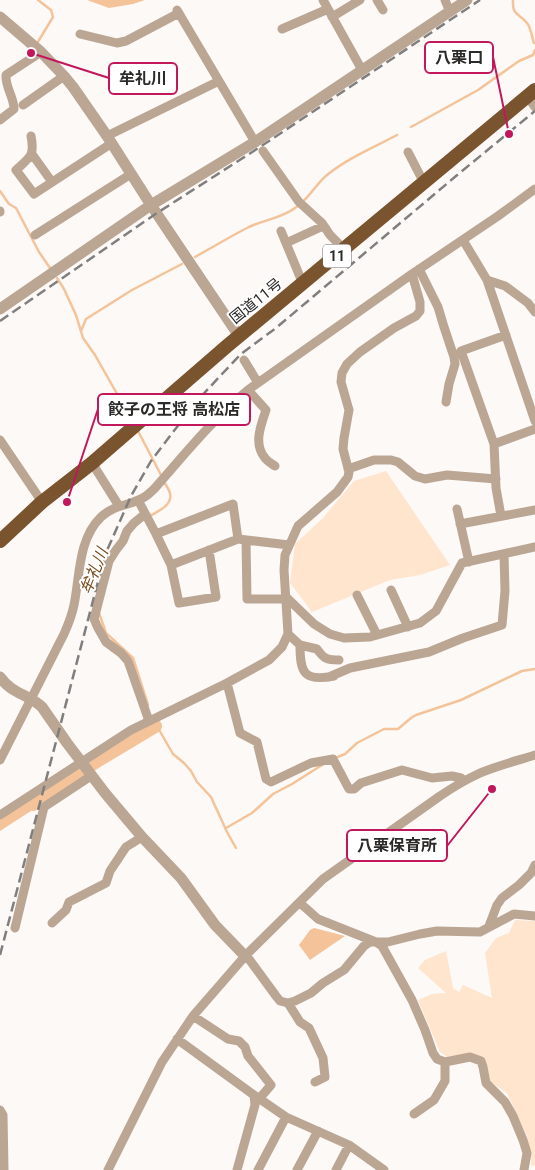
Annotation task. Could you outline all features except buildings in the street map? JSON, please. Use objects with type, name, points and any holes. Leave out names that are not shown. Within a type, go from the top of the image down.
[{"type":"highway","name":"国道11号","points":[[0,541],[42,502],[92,463],[239,336],[424,183],[532,98]]},
{"type":"street","points":[[323,0],[362,70]]},
{"type":"street","points":[[282,28],[330,13],[360,0]]},
{"type":"street","points":[[377,0],[383,10]]},
{"type":"street","points":[[446,0],[450,12]]},
{"type":"street","points":[[0,309],[151,205],[255,142],[467,0]]},
{"type":"street","points":[[80,34],[117,43],[126,41],[178,11],[255,142]]},
{"type":"street","points":[[0,18],[41,52],[64,76],[109,140],[239,336]]},
{"type":"street","points":[[0,120],[14,108],[6,75],[41,52]]},
{"type":"street","points":[[23,105],[64,76]]},
{"type":"street","points":[[32,154],[16,170],[34,194],[109,140],[219,81]]},
{"type":"street","points":[[31,136],[32,154],[52,182]]},
{"type":"street","points":[[263,151],[301,205],[322,223],[330,235],[344,249]]},
{"type":"street","points":[[408,152],[424,183]]},
{"type":"street","points":[[35,234],[131,174]]},
{"type":"street","points":[[0,760],[64,634],[74,606],[81,560],[90,530],[100,518],[112,508],[146,497],[215,419],[248,390],[535,189]]},
{"type":"street","points":[[286,243],[321,227]]},
{"type":"street","points":[[281,231],[303,284]]},
{"type":"street","points":[[463,240],[487,280],[535,421]]},
{"type":"street","points":[[415,272],[438,307],[454,357],[455,364],[446,402]]},
{"type":"street","points":[[0,815],[131,730],[227,684],[269,660],[282,647],[288,634],[284,570],[285,556],[289,545],[298,526],[336,492],[348,478],[349,472],[343,449],[349,410],[341,382],[342,373],[347,364],[360,352],[394,328],[416,316],[420,311],[415,272]]},
{"type":"street","points":[[487,280],[505,286],[531,301],[535,312]]},
{"type":"street","points":[[501,516],[496,488],[494,444],[461,351],[506,335]]},
{"type":"street","points":[[244,360],[258,383]]},
{"type":"street","points":[[248,390],[266,410],[259,431],[260,451],[265,459],[275,466]]},
{"type":"street","points":[[494,444],[535,429]]},
{"type":"street","points":[[0,440],[42,502]]},
{"type":"street","points":[[348,469],[374,460],[390,460],[398,462],[415,476],[424,479],[447,475],[496,479]]},
{"type":"street","points":[[92,463],[119,506]]},
{"type":"street","points":[[138,500],[171,565],[179,603],[216,597],[209,550]]},
{"type":"street","points":[[156,534],[233,504],[242,539],[248,599],[285,598],[314,624],[330,634],[344,638],[370,637],[420,623],[436,611],[462,563],[535,547]]},
{"type":"street","points":[[457,509],[469,562]]},
{"type":"street","points":[[460,524],[535,510]]},
{"type":"street","points":[[147,516],[134,523],[109,561],[94,619],[106,642],[128,660],[148,721]]},
{"type":"street","points":[[171,565],[242,539],[289,545]]},
{"type":"street","points":[[329,677],[350,668],[429,652],[462,638],[502,625],[505,591],[504,554]]},
{"type":"street","points":[[391,590],[408,626]]},
{"type":"street","points":[[357,595],[377,635]]},
{"type":"street","points":[[288,634],[300,645],[317,649],[328,660],[339,660]]},
{"type":"street","points":[[300,645],[303,670],[309,676],[316,678],[329,677],[368,670]]},
{"type":"street","points":[[0,677],[17,693],[42,707],[81,762],[124,817],[181,878],[215,925],[245,956],[280,1001],[288,1003],[311,993],[344,970],[364,946],[370,942],[388,942],[437,931],[480,932],[514,914],[535,916]]},
{"type":"street","points":[[227,684],[240,733],[257,742],[266,779],[271,782],[311,763],[333,760],[349,789],[354,789],[360,783],[402,770],[432,778],[452,776],[461,778],[464,782]]},
{"type":"street","points":[[108,1170],[162,1062],[193,1016],[245,956],[323,879],[440,796],[464,782],[478,774],[535,756]]},
{"type":"street","points":[[16,928],[44,808],[91,775]]},
{"type":"street","points":[[52,924],[66,910],[70,902],[106,883],[110,871],[126,847],[142,837]]},
{"type":"street","points":[[489,926],[497,905],[502,898],[519,885],[535,865]]},
{"type":"street","points":[[300,903],[318,919],[382,946],[412,1000],[437,1059],[445,1062],[470,1057],[480,1061],[486,1083],[505,1102],[523,1140],[527,1154],[524,1170]]},
{"type":"street","points":[[288,1003],[300,1022],[309,1028],[323,1058],[326,1077],[315,1082]]},
{"type":"street","points":[[193,1016],[228,1039],[239,1041],[245,1047],[248,1056],[271,1085],[257,1097],[237,1170]]},
{"type":"street","points":[[177,1039],[286,1117],[349,1145],[378,1168]]},
{"type":"street","points":[[414,1114],[434,1100],[445,1081],[445,1062]]},
{"type":"street","points":[[0,1110],[3,1115],[4,1170]]},
{"type":"street","points":[[258,1170],[286,1117]]},
{"type":"street","points":[[297,1170],[318,1131]]},
{"type":"street","points":[[336,1170],[349,1145]]},
{"type":"shaded area","points":[[87,0],[145,0],[109,8]]},
{"type":"shaded area","points":[[386,471],[450,565],[420,575],[390,580],[312,612],[290,583],[295,544],[323,518],[354,481]]},
{"type":"shaded area","points":[[47,788],[48,800],[0,831],[0,818]]},
{"type":"shaded area","points":[[515,920],[535,921],[535,1166],[531,1165],[527,1136],[507,1093],[489,1081],[473,1054],[447,1057],[440,1052],[418,1000],[432,994],[446,993],[418,968],[425,960],[446,951],[453,988],[459,992],[463,985],[492,998],[485,953],[496,938],[509,933]]},
{"type":"shaded area","points":[[314,928],[345,936],[310,960],[299,945],[310,930]]},
{"type":"waterway","name":"牟礼川","points":[[36,45],[53,17],[51,10],[38,0]]},
{"type":"waterway","points":[[513,0],[515,12],[528,25],[534,43]]},
{"type":"waterway","points":[[411,127],[478,90],[519,61],[533,55],[535,50]]},
{"type":"waterway","points":[[195,257],[249,227],[279,217],[300,205],[323,179],[335,169],[397,135]]},
{"type":"waterway","name":"牟礼川","points":[[0,191],[9,204],[16,208],[39,252],[50,268]]},
{"type":"waterway","points":[[81,331],[86,319],[132,290],[182,264]]},
{"type":"waterway","name":"牟礼川","points":[[57,278],[76,315],[83,338],[95,355],[133,422]]},
{"type":"waterway","name":"牟礼川","points":[[138,431],[162,477]]},
{"type":"waterway","name":"牟礼川","points":[[149,517],[164,508],[169,501],[170,493],[164,482]]},
{"type":"waterway","name":"牟礼川","points":[[99,613],[106,633],[133,658],[148,705]]},
{"type":"waterway","points":[[335,758],[345,754],[357,743],[384,729],[398,729],[416,715],[461,700],[522,671],[535,669]]},
{"type":"waterway","points":[[153,722],[173,754],[184,763],[197,782],[211,797],[236,848]]},
{"type":"waterway","name":"牟礼川","points":[[33,804],[95,762],[155,726]]},
{"type":"waterway","points":[[226,828],[252,813],[273,794],[322,765]]},
{"type":"railway","points":[[0,321],[157,213],[260,147],[480,0]]},
{"type":"railway","points":[[0,955],[105,555],[131,496],[151,461],[196,402],[241,354],[276,328],[535,111]]},
{"type":"place","name":"牟礼川","points":[[31,53]]},
{"type":"place","name":"八栗口","points":[[509,134]]},
{"type":"place","name":"餃子の王将 高松店","points":[[67,502]]},
{"type":"place","name":"八栗保育所","points":[[492,789]]}]
